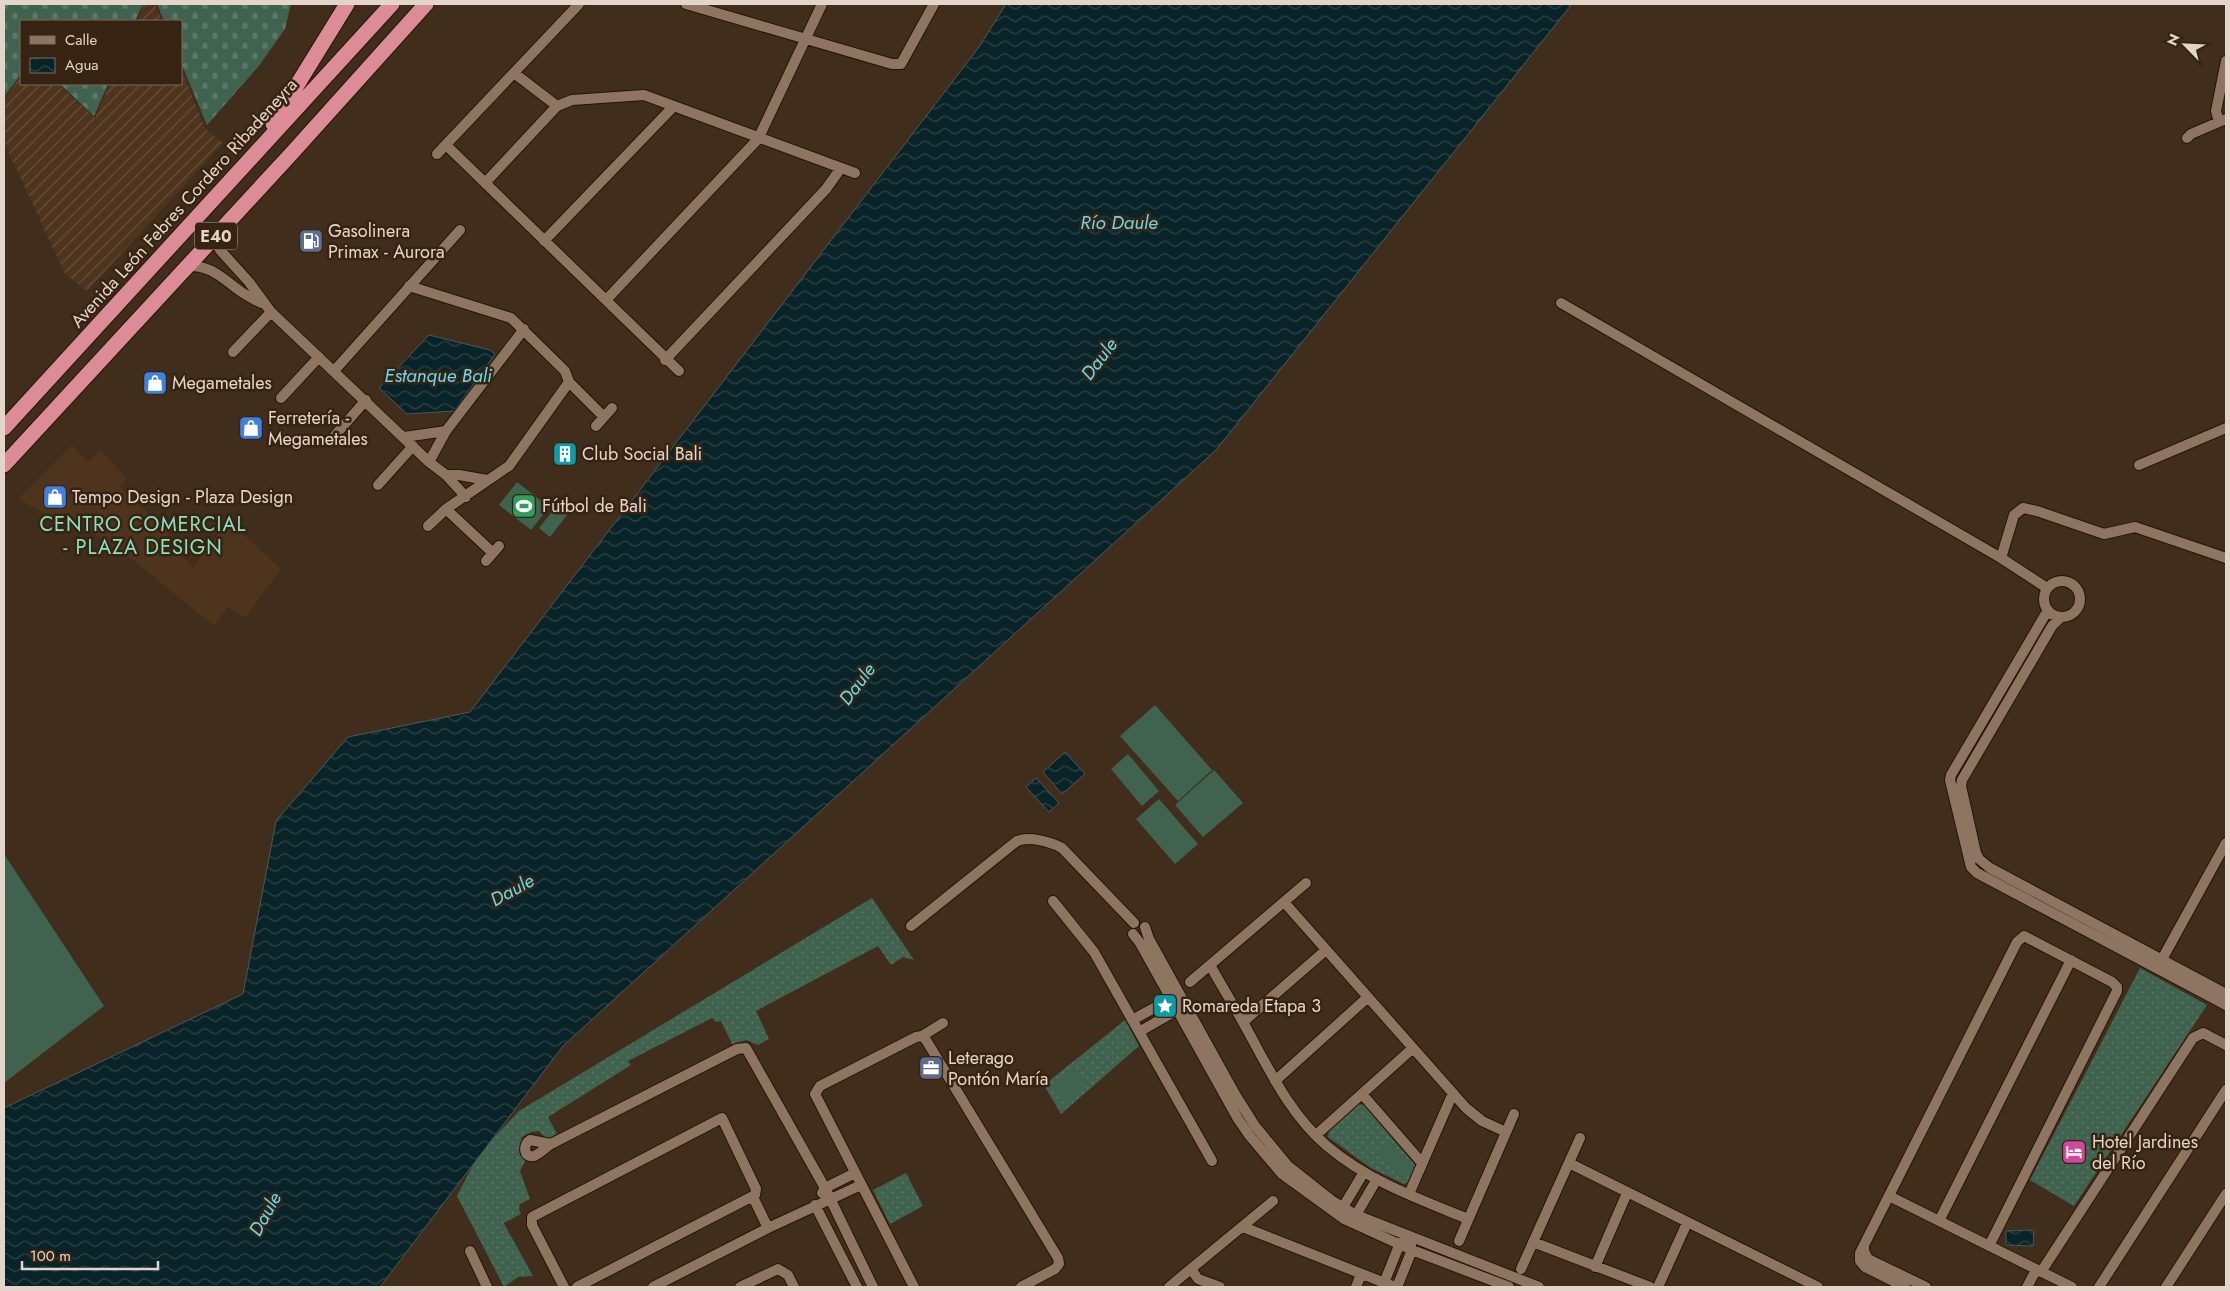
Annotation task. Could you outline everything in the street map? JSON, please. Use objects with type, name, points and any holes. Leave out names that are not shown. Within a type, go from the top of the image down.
[{"type":"highway","points":[[254,154],[347,4]]},
{"type":"highway","name":"Avenida León Febres Cordero Ribadeneyra","points":[[4,428],[392,4]]},
{"type":"highway","name":"E40","points":[[4,465],[215,237],[426,4]]},
{"type":"street","points":[[438,154],[580,4]]},
{"type":"street","points":[[686,4],[892,64],[901,64],[934,4]]},
{"type":"street","points":[[606,300],[758,138],[822,4]]},
{"type":"street","points":[[2187,138],[2191,134],[2222,120],[2216,111],[2226,61]]},
{"type":"street","points":[[514,73],[557,106]]},
{"type":"street","points":[[485,183],[557,106],[572,100],[644,95],[672,107],[855,173]]},
{"type":"street","points":[[544,240],[672,107]]},
{"type":"street","points":[[446,145],[665,360],[679,371]]},
{"type":"street","points":[[665,360],[826,190],[841,168]]},
{"type":"street","points":[[334,371],[460,230]]},
{"type":"street","points":[[215,237],[220,250],[249,282],[268,308],[429,462],[446,475],[466,497]]},
{"type":"street","points":[[188,266],[213,270],[242,292],[268,308]]},
{"type":"street","points":[[409,286],[507,316],[524,329],[565,371],[569,382],[604,417]]},
{"type":"street","points":[[1561,303],[2001,558],[2047,588]]},
{"type":"street","points":[[233,352],[268,308]]},
{"type":"street","points":[[429,462],[446,431],[524,329]]},
{"type":"street","points":[[281,398],[319,357]]},
{"type":"street","points":[[428,526],[446,509],[466,497],[516,459],[569,382]]},
{"type":"street","points":[[330,441],[366,400]]},
{"type":"street","points":[[596,426],[612,408]]},
{"type":"street","points":[[2139,465],[2226,428]]},
{"type":"street","points":[[404,437],[446,431]]},
{"type":"street","points":[[378,485],[413,446]]},
{"type":"street","points":[[446,475],[459,475],[487,480]]},
{"type":"street","points":[[2001,558],[2014,515],[2023,508],[2104,534],[2135,527],[2226,558]]},
{"type":"street","points":[[446,509],[493,553]]},
{"type":"street","points":[[2061,581],[2069,583],[2076,588],[2079,596],[2078,605],[2069,616],[2061,617],[2054,615],[2048,610],[2044,603],[2047,588],[2053,583],[2061,581]]},
{"type":"street","points":[[2048,610],[1951,775],[1950,780],[1968,859],[1977,873],[2226,1005]]},
{"type":"street","points":[[2061,617],[2052,626],[1962,780],[1961,786],[1976,853],[1990,868],[2162,958],[2226,994]]},
{"type":"street","points":[[911,926],[1017,841],[1025,839],[1052,843],[1062,848],[1134,923]]},
{"type":"street","points":[[2157,968],[2226,843]]},
{"type":"street","points":[[1190,982],[1306,883]]},
{"type":"street","points":[[1053,901],[1094,952],[1212,1161]]},
{"type":"street","points":[[1284,902],[1466,1108],[1482,1121],[1506,1132]]},
{"type":"street","points":[[1134,923],[1141,922],[1145,927],[1150,940],[1236,1096],[1255,1126],[1288,1166],[1343,1208],[1356,1215],[1539,1287]]},
{"type":"street","points":[[1134,923],[1131,928],[1133,934],[1249,1135],[1282,1174],[1344,1219],[1412,1250],[1509,1287]]},
{"type":"street","points":[[1133,934],[1142,935],[1145,927]]},
{"type":"street","points":[[1905,1287],[1862,1265],[1860,1257],[2017,942],[2021,937],[2027,937],[2112,982],[2116,987],[2116,995],[1989,1246]]},
{"type":"street","points":[[1243,1022],[1326,950]]},
{"type":"street","points":[[1939,1221],[2071,960]]},
{"type":"street","points":[[1210,965],[1275,1081],[1294,1110],[1326,1145],[1377,1179],[1468,1219]]},
{"type":"street","points":[[1275,1081],[1368,997]]},
{"type":"street","points":[[1132,1020],[1171,999],[1183,999]]},
{"type":"street","points":[[1139,1032],[1177,1010],[1183,999]]},
{"type":"street","points":[[914,1287],[860,1185],[816,1097],[815,1091],[820,1086],[916,1037],[922,1036],[943,1023]]},
{"type":"street","points":[[2027,1287],[2193,1038],[2203,1033],[2226,1045]]},
{"type":"street","points":[[922,1036],[1058,1258],[1059,1264],[1057,1268],[1021,1287]]},
{"type":"street","points":[[551,1144],[743,1048],[749,1050],[825,1188],[873,1287]]},
{"type":"street","points":[[1316,1134],[1413,1048]]},
{"type":"street","points":[[2099,1287],[2226,1090]]},
{"type":"street","points":[[1409,1194],[1453,1093]]},
{"type":"street","points":[[1362,1094],[1422,1163]]},
{"type":"street","points":[[1459,1241],[1514,1114]]},
{"type":"street","points":[[564,1287],[532,1225],[532,1217],[722,1118],[756,1189],[755,1195],[577,1287]]},
{"type":"street","points":[[1521,1269],[1580,1138]]},
{"type":"street","points":[[1569,1164],[1814,1286]]},
{"type":"street","points":[[1344,1219],[1343,1208],[1364,1172]]},
{"type":"street","points":[[815,1205],[825,1188],[855,1173]]},
{"type":"street","points":[[1344,1219],[1356,1215],[1377,1179]]},
{"type":"street","points":[[653,1287],[768,1228],[860,1185]]},
{"type":"street","points":[[1595,1267],[1627,1193]]},
{"type":"street","points":[[2166,1287],[2226,1194]]},
{"type":"street","points":[[1889,1196],[2072,1287]]},
{"type":"street","points":[[753,1197],[768,1228]]},
{"type":"street","points":[[1170,1287],[1273,1201]]},
{"type":"street","points":[[815,1205],[857,1287]]},
{"type":"street","points":[[1658,1287],[1686,1223]]},
{"type":"street","points":[[1243,1227],[1396,1287],[1412,1250],[1409,1237]]},
{"type":"street","points":[[1384,1283],[1400,1243],[1409,1237]]},
{"type":"street","points":[[1533,1242],[1650,1287]]},
{"type":"street","points":[[1864,1246],[1868,1259],[1926,1287]]},
{"type":"street","points":[[470,1251],[487,1287]]},
{"type":"street","points":[[740,1287],[778,1269],[788,1275],[794,1287]]},
{"type":"street","points":[[1191,1269],[1198,1279],[1220,1287]]},
{"type":"street","points":[[1356,1287],[1361,1274]]},
{"type":"shaded area","points":[[144,4],[155,4],[162,20],[137,20]]},
{"type":"shaded area","points":[[182,70],[205,128],[223,143],[87,291],[65,274],[4,142],[4,100],[20,77],[20,85],[59,85],[95,118],[110,85],[182,85]]},
{"type":"shaded area","points":[[72,445],[88,462],[101,451],[127,478],[120,487],[169,533],[165,541],[193,567],[229,521],[281,569],[245,618],[228,607],[214,626],[137,563],[78,523],[72,529],[18,499]]},
{"type":"green space","points":[[4,4],[143,4],[135,20],[20,20],[20,75],[4,97]]},
{"type":"green space","points":[[157,4],[291,4],[285,29],[258,67],[207,125],[182,65],[182,20],[164,20]]},
{"type":"green space","points":[[61,85],[108,85],[94,116]]},
{"type":"green space","name":"Fútbol de Bali","points":[[517,482],[549,507],[531,530],[499,505]]},
{"type":"green space","points":[[559,503],[570,511],[550,537],[539,528]]},
{"type":"green space","points":[[1155,705],[1212,770],[1178,801],[1120,736]]},
{"type":"green space","points":[[1128,754],[1159,791],[1142,806],[1111,769]]},
{"type":"green space","points":[[1214,770],[1243,803],[1203,837],[1175,805]]},
{"type":"green space","points":[[1159,799],[1198,844],[1175,864],[1136,819]]},
{"type":"green space","points":[[4,854],[104,1006],[4,1083]]},
{"type":"green space","points":[[872,898],[914,960],[903,957],[891,965],[878,946],[756,1011],[769,1039],[758,1045],[747,1040],[732,1044],[721,1021],[716,1022],[712,1018],[628,1061],[631,1065],[548,1117],[557,1134],[547,1139],[539,1131],[531,1132],[522,1137],[519,1152],[525,1161],[520,1171],[530,1199],[520,1204],[521,1214],[504,1223],[502,1220],[533,1276],[518,1277],[504,1287],[457,1196],[479,1153],[519,1111]]},
{"type":"green space","points":[[2140,968],[2207,1005],[2074,1206],[2030,1180]]},
{"type":"green space","points":[[1125,1020],[1139,1046],[1061,1114],[1044,1085]]},
{"type":"green space","points":[[1073,1067],[1088,1086],[1065,1105],[1049,1086]]},
{"type":"green space","points":[[1358,1104],[1364,1105],[1416,1166],[1408,1183],[1404,1184],[1371,1168],[1328,1137],[1329,1130]]},
{"type":"green space","points":[[1389,1139],[1412,1166],[1398,1177],[1376,1151]]},
{"type":"green space","points":[[906,1173],[923,1206],[890,1224],[873,1190]]},
{"type":"water","name":"Río Daule","points":[[1006,4],[1572,4],[1216,450],[563,1046],[380,1287],[4,1287],[4,1108],[243,994],[276,821],[348,737],[470,712],[979,47]]},
{"type":"water","name":"Estanque Bali","points":[[429,335],[490,350],[495,354],[454,411],[407,414],[379,388]]},
{"type":"water","points":[[1065,752],[1085,774],[1062,794],[1043,772]]},
{"type":"water","points":[[1036,778],[1059,803],[1049,812],[1026,787]]},
{"type":"water","points":[[2034,1230],[2033,1246],[2006,1245],[2006,1231]]},
{"type":"place","name":"Gasolinera Primax - Aurora","points":[[311,241]]},
{"type":"place","name":"Megametales","points":[[155,383]]},
{"type":"place","name":"Ferretería - Megametales","points":[[251,428]]},
{"type":"place","name":"Club Social Bali","points":[[565,454]]},
{"type":"place","name":"Tempo Design - Plaza Design","points":[[55,497]]},
{"type":"place","name":"Fútbol de Bali","points":[[524,506]]},
{"type":"place","name":"Romareda Etapa 3","points":[[1165,1006]]},
{"type":"place","name":"Leterago Pontón María","points":[[931,1068]]},
{"type":"place","name":"Hotel Jardines del Río","points":[[2074,1152]]},
{"type":"district","name":"CENTRO COMERCIAL - PLAZA DESIGN","points":[[143,536]]},
{"type":"water label","name":"Daule","points":[[1099,359]]},
{"type":"water label","name":"Daule","points":[[857,684]]},
{"type":"water label","name":"Daule","points":[[512,890]]},
{"type":"water label","name":"Daule","points":[[265,1214]]}]
